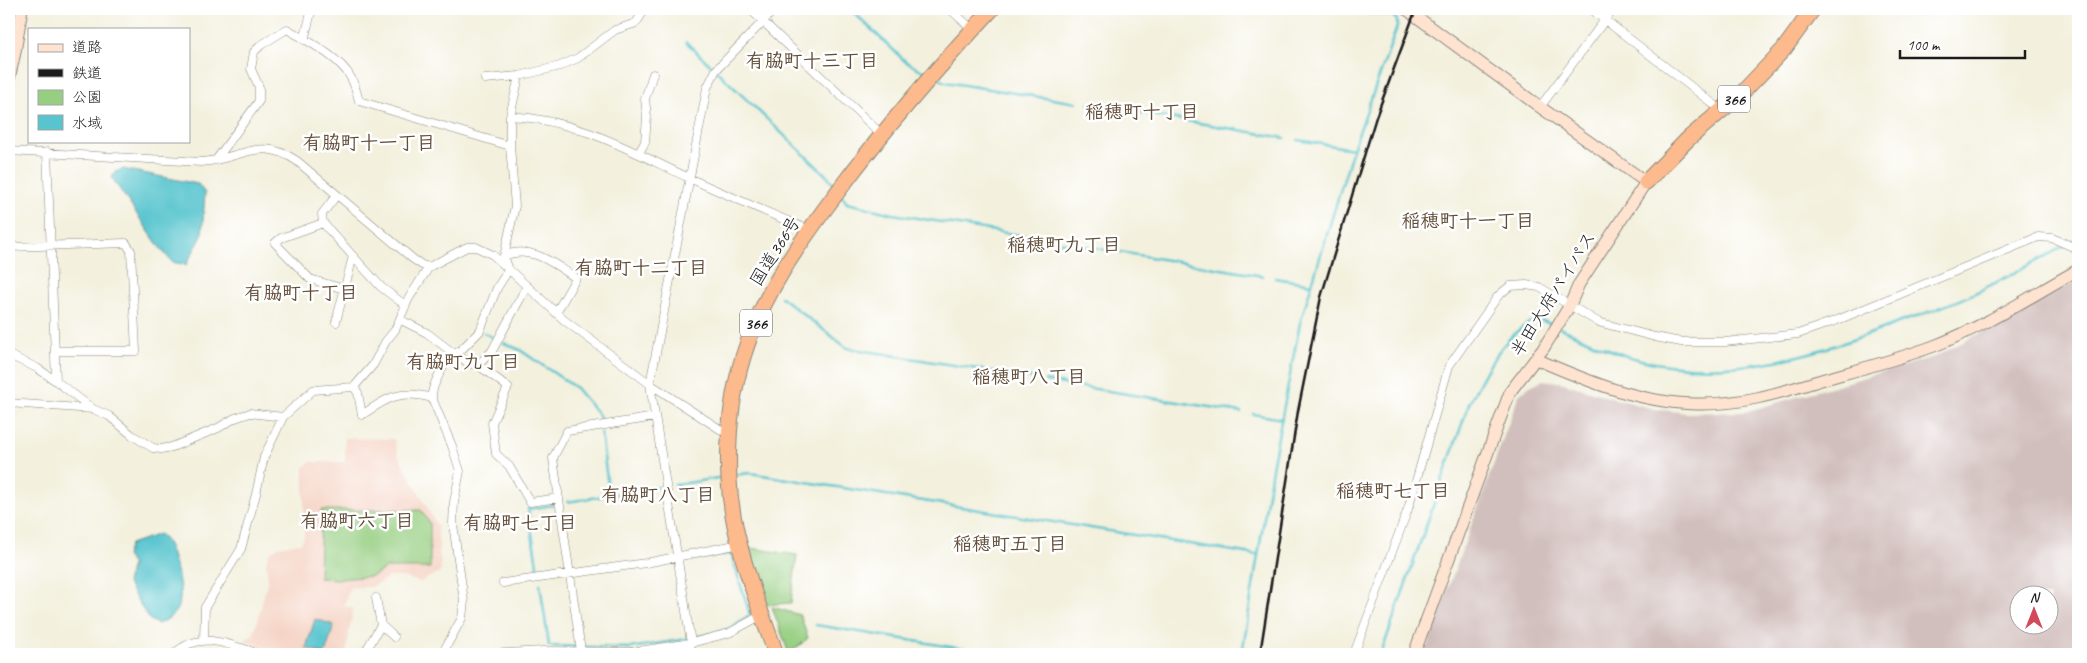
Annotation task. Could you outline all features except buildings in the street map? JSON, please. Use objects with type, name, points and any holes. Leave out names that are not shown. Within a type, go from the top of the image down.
[{"type":"highway","name":"国道366号","points":[[776,654],[740,544],[729,476],[729,435],[736,386],[750,337],[781,272],[808,230],[881,134],[972,29],[992,9]]},
{"type":"highway","name":"半田大府パイパス","points":[[1646,182],[1688,139],[1742,93],[1784,49],[1813,9]]},
{"type":"street","points":[[9,79],[22,9]]},
{"type":"street","points":[[304,40],[312,9]]},
{"type":"street","points":[[485,79],[519,76],[560,66],[578,58],[614,30],[636,23],[645,9]]},
{"type":"street","points":[[750,9],[881,134]]},
{"type":"street","points":[[689,654],[690,632],[650,384],[688,178],[707,88],[716,70],[775,9]]},
{"type":"street","points":[[950,9],[972,29]]},
{"type":"street","points":[[1406,9],[1646,182]]},
{"type":"street","points":[[1591,9],[1721,110]]},
{"type":"street","points":[[1540,107],[1613,9]]},
{"type":"street","points":[[216,160],[259,101],[259,87],[251,69],[254,52],[257,48],[287,29],[335,61],[348,73],[356,88],[358,101],[510,146]]},
{"type":"street","points":[[639,153],[645,142],[647,117],[645,99],[653,74]]},
{"type":"street","points":[[442,654],[462,618],[464,602],[453,524],[454,502],[460,471],[432,398],[435,385],[455,353],[480,331],[496,288],[508,269],[504,256],[515,206],[510,146],[510,116],[519,76]]},
{"type":"street","points":[[510,116],[553,121],[617,143],[688,178],[808,230]]},
{"type":"street","points":[[9,151],[201,162],[258,149],[275,150],[297,162],[413,259],[429,267]]},
{"type":"street","points":[[47,152],[56,381]]},
{"type":"street","name":"半田大府パイパス","points":[[1414,654],[1510,392],[1543,349],[1569,307],[1579,284],[1646,182]]},
{"type":"street","points":[[336,196],[322,214],[323,223],[386,291],[405,305]]},
{"type":"street","points":[[323,223],[281,238],[275,243],[310,279],[344,289]]},
{"type":"street","points":[[1354,654],[1408,509],[1449,366],[1498,296],[1510,286],[1526,285],[1539,287],[1569,307],[1598,322],[1655,338],[1681,342],[1725,342],[1798,334],[1840,319],[2038,237],[2052,238],[2078,249]]},
{"type":"street","points":[[9,247],[126,243],[131,250],[136,351],[56,351]]},
{"type":"street","points":[[204,639],[205,607],[241,549],[256,494],[260,468],[283,417],[313,390],[354,387],[373,366],[395,330],[405,305],[429,267],[444,258],[472,246],[493,256],[556,314],[650,384],[729,435]]},
{"type":"street","points":[[504,256],[512,253],[536,254],[576,278],[556,314]]},
{"type":"street","points":[[336,322],[353,256]]},
{"type":"street","points":[[1536,359],[1589,382],[1629,394],[1695,404],[1736,403],[1766,397],[1935,346],[1977,326],[2078,270]]},
{"type":"street","points":[[478,365],[492,351],[527,286]]},
{"type":"street","points":[[400,320],[428,333],[468,363],[478,365],[508,387],[492,423],[496,454],[509,466],[530,502],[559,498]]},
{"type":"street","points":[[9,355],[20,359],[56,381],[93,409],[109,416],[145,443],[161,449],[172,447],[250,413],[283,417]]},
{"type":"street","points":[[354,387],[358,394],[362,415],[390,398],[406,393],[432,398]]},
{"type":"street","points":[[9,403],[93,409]]},
{"type":"street","points":[[581,651],[553,458],[567,432],[655,417]]},
{"type":"street","points":[[503,583],[678,556],[740,544]]},
{"type":"street","points":[[376,598],[381,625],[394,637]]},
{"type":"street","points":[[488,654],[581,651],[632,652],[691,642],[729,633],[762,615]]},
{"type":"street","points":[[364,654],[381,625]]},
{"type":"street","points":[[174,654],[192,642],[204,639],[260,654]]},
{"type":"shaded area","points":[[2078,280],[2078,654],[1424,654],[1519,395],[1530,386],[1543,380],[1564,383],[1654,409],[1687,413],[1745,412],[1937,356]]},
{"type":"shaded area","points":[[345,438],[394,439],[399,457],[437,525],[441,571],[420,582],[403,577],[389,577],[372,587],[350,587],[344,606],[353,608],[346,654],[289,654],[244,641],[253,634],[258,620],[268,579],[266,563],[270,552],[278,547],[301,543],[304,537],[304,468],[310,462],[345,462]]},
{"type":"green space","points":[[321,510],[421,510],[430,524],[430,568],[386,568],[373,576],[340,579],[319,578]]},
{"type":"green space","points":[[745,547],[797,555],[791,603],[766,605]]},
{"type":"green space","points":[[772,607],[800,615],[808,638],[789,654]]},
{"type":"water","points":[[123,169],[198,184],[205,193],[202,236],[186,265],[172,262],[160,248],[112,178],[115,172]]},
{"type":"water","points":[[159,534],[170,548],[179,583],[180,600],[178,608],[173,614],[167,620],[157,624],[149,619],[127,583],[132,564],[126,556],[130,544]]},
{"type":"water","points":[[315,619],[334,625],[325,654],[306,648]]},
{"type":"waterway","points":[[850,9],[906,62],[925,72]]},
{"type":"waterway","points":[[1242,654],[1273,463],[1300,323],[1353,149],[1397,27],[1397,20],[1393,16],[1344,9]]},
{"type":"waterway","points":[[686,42],[828,177],[836,188]]},
{"type":"waterway","points":[[939,79],[945,82],[1077,103]]},
{"type":"waterway","points":[[1089,104],[1285,138]]},
{"type":"waterway","points":[[1298,140],[1353,149]]},
{"type":"waterway","points":[[842,196],[847,203],[893,214],[1263,276]]},
{"type":"waterway","points":[[2071,243],[2078,238]]},
{"type":"waterway","points":[[1560,328],[1627,356],[1670,365],[1704,368],[1770,362],[1835,346],[1949,304],[2001,280],[2066,245]]},
{"type":"waterway","points":[[1275,278],[1312,284]]},
{"type":"waterway","points":[[781,297],[847,348],[1033,378]]},
{"type":"waterway","points":[[1381,654],[1469,404],[1482,379],[1496,355],[1526,325],[1538,319],[1553,325]]},
{"type":"waterway","points":[[484,333],[492,337]]},
{"type":"waterway","points":[[504,343],[520,350],[576,388],[599,415],[600,419]]},
{"type":"waterway","points":[[1045,381],[1241,412]]},
{"type":"waterway","points":[[1253,414],[1282,419]]},
{"type":"waterway","points":[[601,433],[609,495]]},
{"type":"waterway","points":[[734,475],[750,473],[1258,555]]},
{"type":"waterway","points":[[675,485],[724,477]]},
{"type":"waterway","points":[[567,502],[660,487]]},
{"type":"waterway","points":[[538,571],[528,509],[553,505]]},
{"type":"waterway","points":[[540,584],[549,646],[630,648],[687,639],[727,630],[750,615],[731,554],[686,559]]},
{"type":"waterway","points":[[816,625],[989,653]]},
{"type":"railway","points":[[1260,654],[1298,411],[1321,297],[1376,117],[1416,9]]},
{"type":"district","name":"有脇町十三丁目","points":[[812,60]]},
{"type":"district","name":"稲穂町十丁目","points":[[1142,111]]},
{"type":"district","name":"有脇町十一丁目","points":[[369,142]]},
{"type":"district","name":"稲穂町十一丁目","points":[[1468,220]]},
{"type":"district","name":"稲穂町九丁目","points":[[1064,244]]},
{"type":"district","name":"有脇町十二丁目","points":[[641,267]]},
{"type":"district","name":"有脇町十丁目","points":[[301,292]]},
{"type":"district","name":"有脇町九丁目","points":[[463,361]]},
{"type":"district","name":"稲穂町八丁目","points":[[1029,376]]},
{"type":"district","name":"稲穂町七丁目","points":[[1393,490]]},
{"type":"district","name":"有脇町八丁目","points":[[658,494]]},
{"type":"district","name":"有脇町六丁目","points":[[357,520]]},
{"type":"district","name":"有脇町七丁目","points":[[520,522]]},
{"type":"district","name":"稲穂町五丁目","points":[[1010,543]]}]
